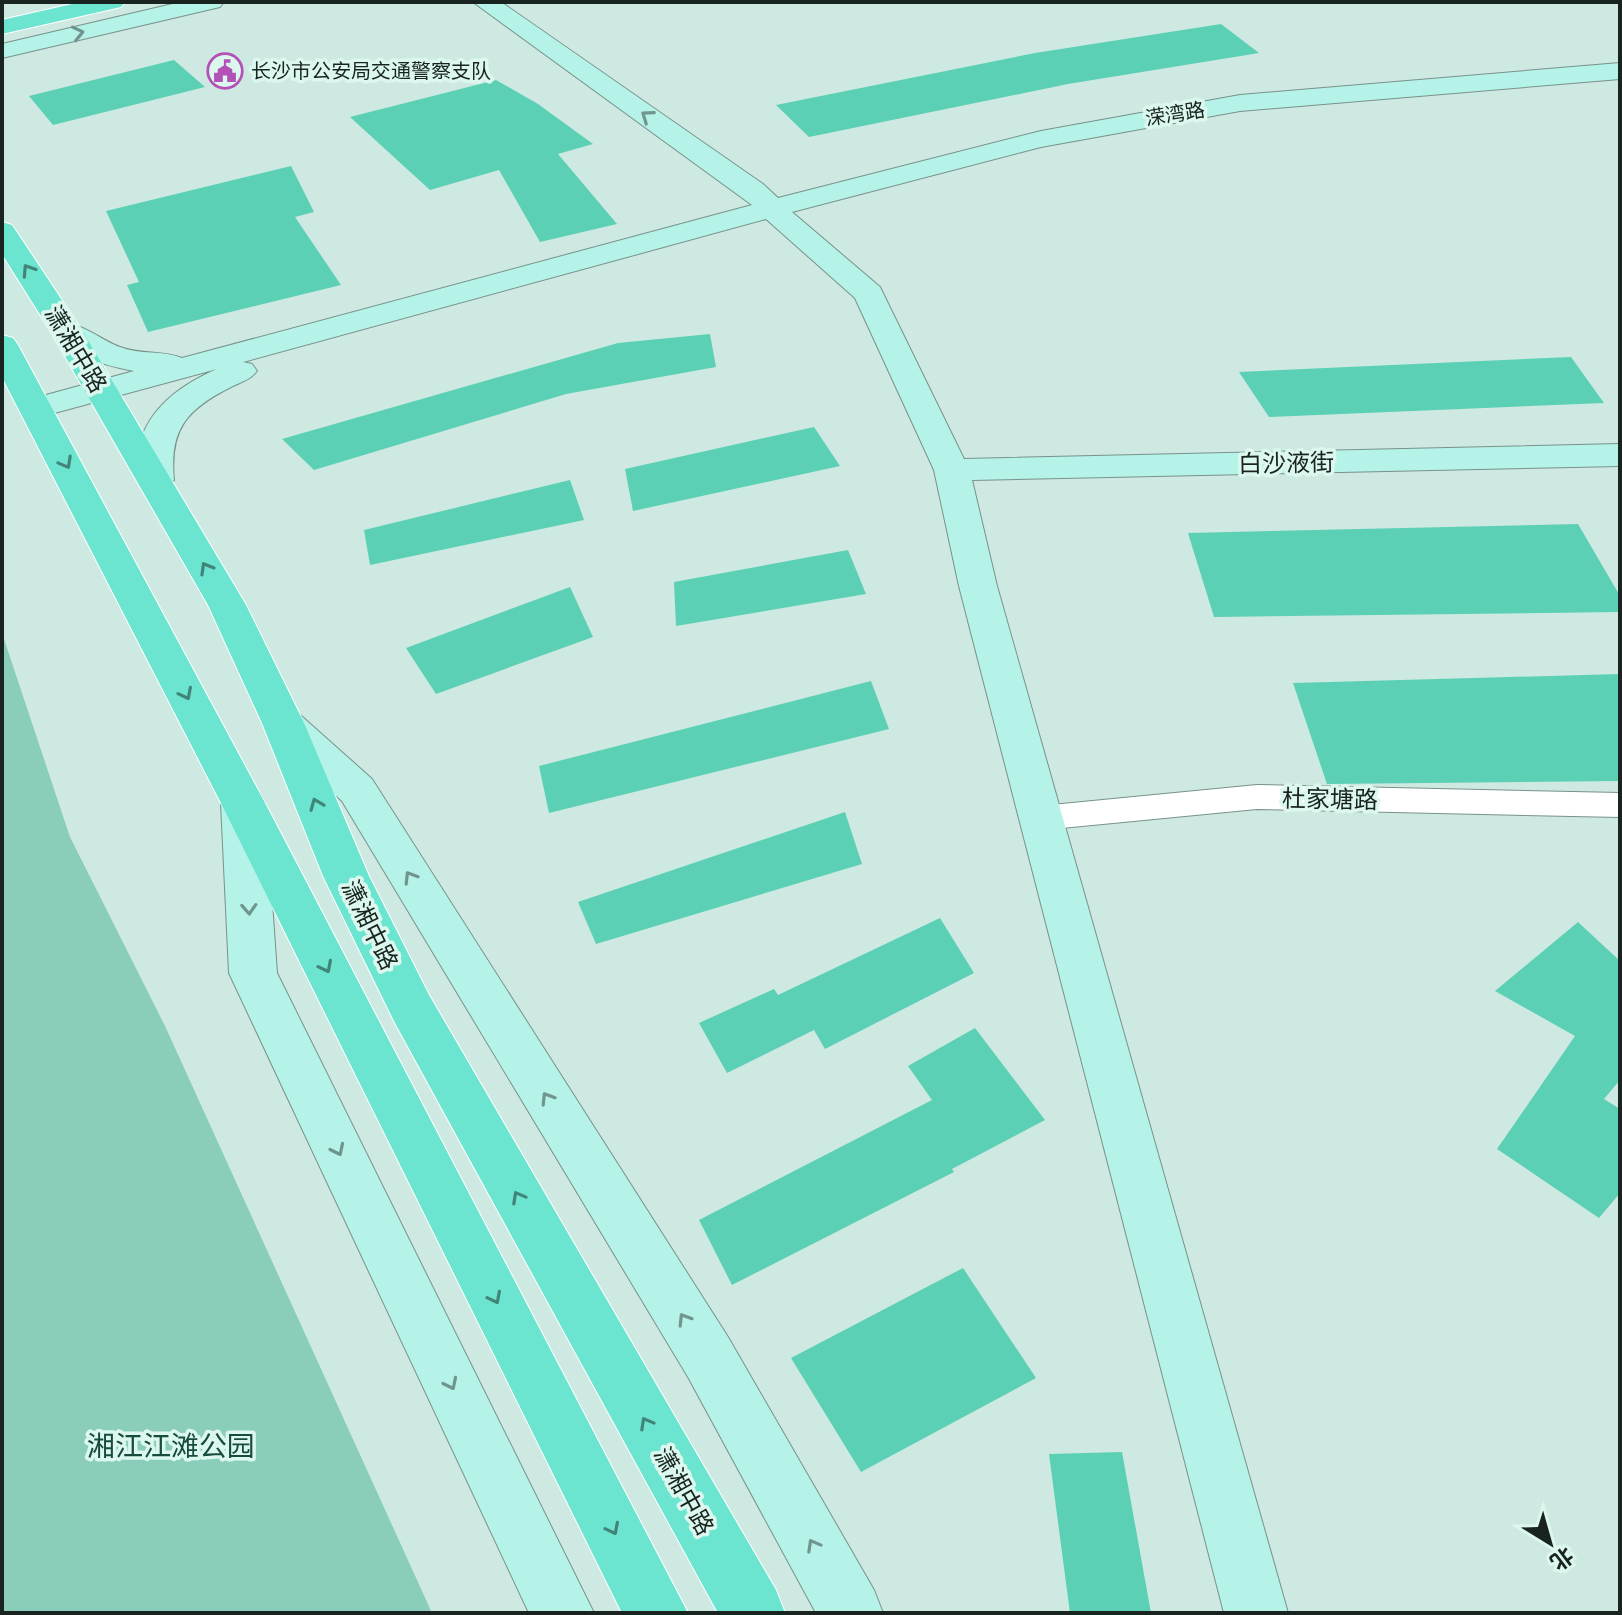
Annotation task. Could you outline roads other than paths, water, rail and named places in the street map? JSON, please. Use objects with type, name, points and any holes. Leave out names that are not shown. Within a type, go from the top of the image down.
[{"type":"main road","points":[[2,19],[76,2]]},
{"type":"main road","points":[[2,27],[113,2]]},
{"type":"main road","points":[[2,51],[212,2]]},
{"type":"main road","points":[[474,7],[617,126]]},
{"type":"main road","points":[[474,7],[711,161],[787,184],[824,186],[887,177]]},
{"type":"main road","name":"溁湾路","points":[[746,212],[1041,139],[1240,103],[1620,71]]},
{"type":"main road","points":[[67,332],[94,350],[146,364],[241,362],[746,212],[990,167],[1163,130],[1324,108],[1620,82]]},
{"type":"main road","points":[[711,161],[746,212],[869,294],[952,470],[978,586],[1256,1613]]},
{"type":"main road","points":[[41,418],[746,212]]},
{"type":"main road","name":"潇湘中路","points":[[2,231],[67,332],[227,605],[283,723],[346,876],[412,1009],[753,1613]]},
{"type":"main road","points":[[2,345],[243,803],[656,1613]]},
{"type":"main road","points":[[156,480],[152,461],[154,443],[165,423],[181,404],[241,362]]},
{"type":"main road","name":"白沙液街","points":[[952,470],[1620,455]]},
{"type":"main road","points":[[283,723],[357,790],[708,1357],[851,1613]]},
{"type":"main road","points":[[243,803],[253,973],[562,1613]]},
{"type":"street","name":"杜家塘路","points":[[1041,818],[1257,797],[1620,805]]},
{"type":"place","name":"长沙市公安局交通警察支队","points":[[225,71]]},
{"type":"park label","name":"湘江江滩公园","points":[[171,1445]]}]
